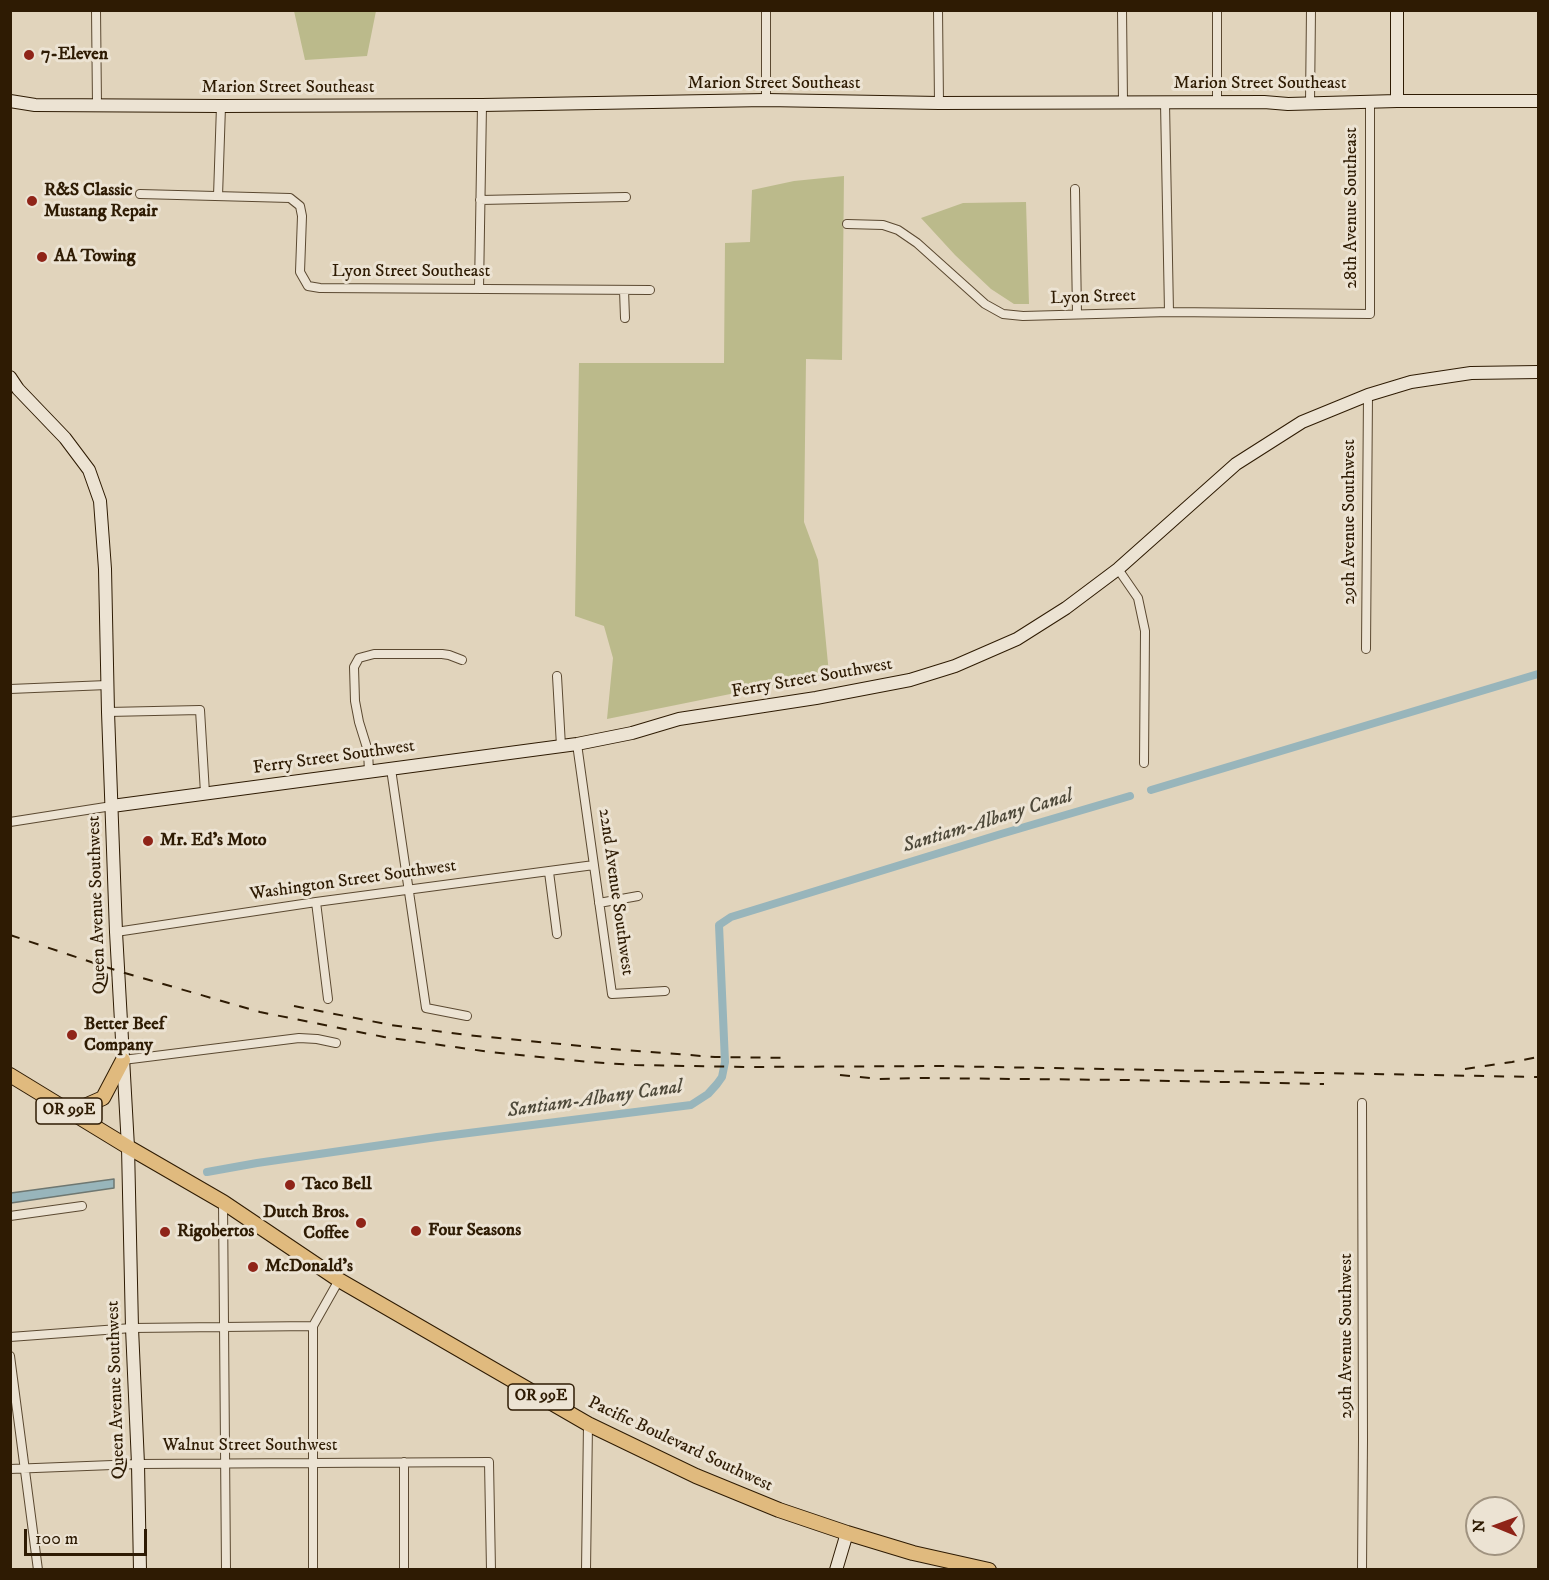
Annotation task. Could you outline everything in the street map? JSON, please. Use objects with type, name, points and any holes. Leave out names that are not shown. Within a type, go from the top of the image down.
[{"type":"main road","points":[[72,1112],[103,1098],[123,1060]]},
{"type":"main road","name":"Pacific Boulevard Southwest","points":[[10,1075],[223,1202],[339,1280],[588,1424],[715,1484],[779,1510],[913,1552],[989,1569]]},
{"type":"street","points":[[96,10],[97,105]]},
{"type":"street","points":[[766,10],[766,100]]},
{"type":"street","points":[[938,10],[939,103]]},
{"type":"street","points":[[1122,10],[1123,102]]},
{"type":"street","points":[[1217,10],[1217,102]]},
{"type":"street","points":[[1310,103],[1311,10]]},
{"type":"street","points":[[1397,10],[1397,101]]},
{"type":"street","name":"Marion Street Southeast","points":[[10,101],[35,105],[221,106],[482,105],[766,100],[939,103],[1539,101]]},
{"type":"street","name":"28th Avenue Southeast","points":[[1370,102],[1370,314]]},
{"type":"street","points":[[1166,103],[1169,312]]},
{"type":"street","points":[[479,289],[482,105]]},
{"type":"street","points":[[219,196],[221,106]]},
{"type":"street","points":[[1075,189],[1077,314]]},
{"type":"street","name":"Lyon Street Southeast","points":[[140,194],[291,198],[300,206],[302,216],[300,272],[308,286],[320,288],[650,290]]},
{"type":"street","points":[[480,200],[626,197]]},
{"type":"street","name":"Lyon Street","points":[[847,224],[883,225],[898,230],[917,243],[985,304],[1002,314],[1023,316],[1169,312],[1370,314]]},
{"type":"street","points":[[624,290],[625,318]]},
{"type":"street","name":"Ferry Street Southwest","points":[[10,822],[112,806],[578,744],[632,733],[679,719],[900,683],[955,666],[1017,639],[1066,608],[1118,569],[1236,464],[1302,422],[1368,395],[1412,382],[1471,373],[1539,372]]},
{"type":"street","name":"Queen Avenue Southwest","points":[[10,377],[18,389],[65,438],[89,470],[100,501],[105,569],[116,932],[128,1147],[140,1569]]},
{"type":"street","name":"29th Avenue Southwest","points":[[1366,649],[1368,395]]},
{"type":"street","points":[[1118,569],[1138,598],[1145,631],[1144,763]]},
{"type":"street","points":[[369,772],[368,752],[355,701],[354,667],[359,658],[374,654],[441,654],[462,660]]},
{"type":"street","points":[[557,676],[561,746]]},
{"type":"street","points":[[10,689],[107,685]]},
{"type":"street","points":[[108,712],[200,710],[205,794]]},
{"type":"street","name":"22nd Avenue Southwest","points":[[578,744],[612,994],[665,991]]},
{"type":"street","points":[[391,769],[426,1008],[467,1016]]},
{"type":"street","name":"Washington Street Southwest","points":[[116,932],[316,902],[594,865]]},
{"type":"street","points":[[549,872],[557,934]]},
{"type":"street","points":[[599,903],[638,896]]},
{"type":"street","points":[[316,902],[328,999]]},
{"type":"street","points":[[123,1060],[299,1038],[336,1043]]},
{"type":"street","name":"29th Avenue Southwest","points":[[1362,1103],[1364,1439],[1362,1569]]},
{"type":"street","points":[[223,1202],[226,1569]]},
{"type":"street","points":[[10,1216],[82,1206]]},
{"type":"street","points":[[313,1569],[313,1326],[339,1280]]},
{"type":"street","points":[[10,1337],[132,1328],[313,1326]]},
{"type":"street","points":[[10,1356],[38,1569]]},
{"type":"street","points":[[586,1569],[588,1424]]},
{"type":"street","points":[[404,1462],[404,1569]]},
{"type":"street","name":"Walnut Street Southwest","points":[[10,1469],[138,1464],[489,1462],[491,1569]]},
{"type":"street","points":[[836,1569],[847,1533]]},
{"type":"shaded area","points":[[294,11],[376,11],[367,56],[305,60]]},
{"type":"shaded area","points":[[844,176],[842,360],[806,359],[804,522],[818,560],[829,674],[607,719],[613,658],[604,626],[575,616],[579,363],[724,363],[725,243],[750,242],[752,190],[794,181]]},
{"type":"shaded area","points":[[1026,202],[1029,304],[1014,304],[991,289],[921,218],[963,203]]},
{"type":"water","points":[[114,1179],[114,1188],[11,1203],[11,1193]]},
{"type":"waterway","name":"Santiam-Albany Canal","points":[[1151,790],[1538,674]]},
{"type":"waterway","name":"Santiam-Albany Canal","points":[[207,1172],[437,1137],[691,1105],[708,1094],[717,1084],[722,1077],[725,1062],[719,925],[731,917],[1130,796]]},
{"type":"railway","points":[[10,935],[118,971],[260,1012],[384,1037],[490,1052],[589,1062],[747,1067],[939,1066],[1538,1077]]},
{"type":"railway","points":[[294,1006],[391,1025],[467,1035],[715,1057],[790,1058]]},
{"type":"railway","points":[[1465,1069],[1538,1057]]},
{"type":"railway","points":[[840,1075],[879,1079],[1324,1084]]},
{"type":"place","name":"7-Eleven","points":[[29,55]]},
{"type":"place","name":"R&S Classic Mustang Repair","points":[[32,201]]},
{"type":"place","name":"AA Towing","points":[[42,257]]},
{"type":"place","name":"Mr. Ed's Moto","points":[[148,841]]},
{"type":"place","name":"Better Beef Company","points":[[72,1035]]},
{"type":"place","name":"Taco Bell","points":[[290,1185]]},
{"type":"place","name":"Dutch Bros. Coffee","points":[[361,1223]]},
{"type":"place","name":"Four Seasons","points":[[416,1231]]},
{"type":"place","name":"Rigobertos","points":[[165,1232]]},
{"type":"place","name":"McDonald's","points":[[253,1267]]}]
